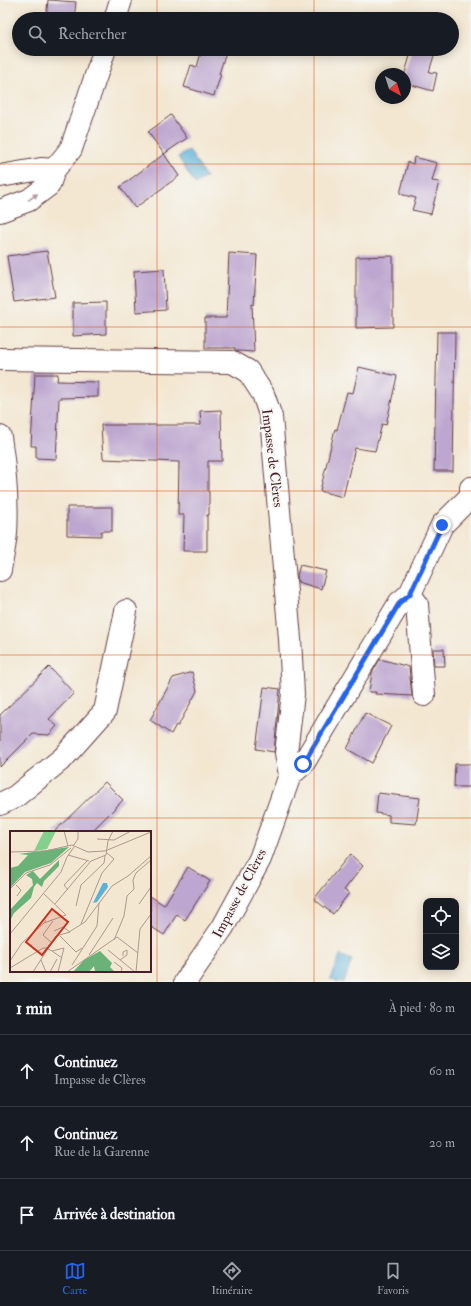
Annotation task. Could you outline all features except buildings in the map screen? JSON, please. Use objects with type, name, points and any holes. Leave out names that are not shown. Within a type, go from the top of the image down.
[{"type":"street","points":[[117,12],[121,0]]},
{"type":"street","points":[[0,211],[29,200],[49,185],[54,170],[71,149],[103,56]]},
{"type":"street","points":[[0,176],[41,169],[54,170]]},
{"type":"street","name":"Impasse de Clères","points":[[0,359],[232,362],[248,371],[263,394],[271,417],[290,639],[293,694],[286,753],[290,776]]},
{"type":"street","points":[[0,437],[5,470],[6,534],[0,570]]},
{"type":"street","name":"Impasse de Clères","points":[[184,982],[223,927],[260,859],[290,776],[303,764],[400,602],[410,594],[442,525],[471,496],[471,488]]},
{"type":"street","points":[[410,594],[417,604],[424,695]]},
{"type":"street","points":[[0,804],[15,797],[63,758],[105,712],[126,611]]},
{"type":"water","points":[[189,150],[206,177],[195,184],[178,157]]},
{"type":"water","points":[[340,955],[352,960],[344,982],[337,982],[330,979]]},
{"type":"route","points":[[303,764],[400,602],[410,594],[442,525]]}]
